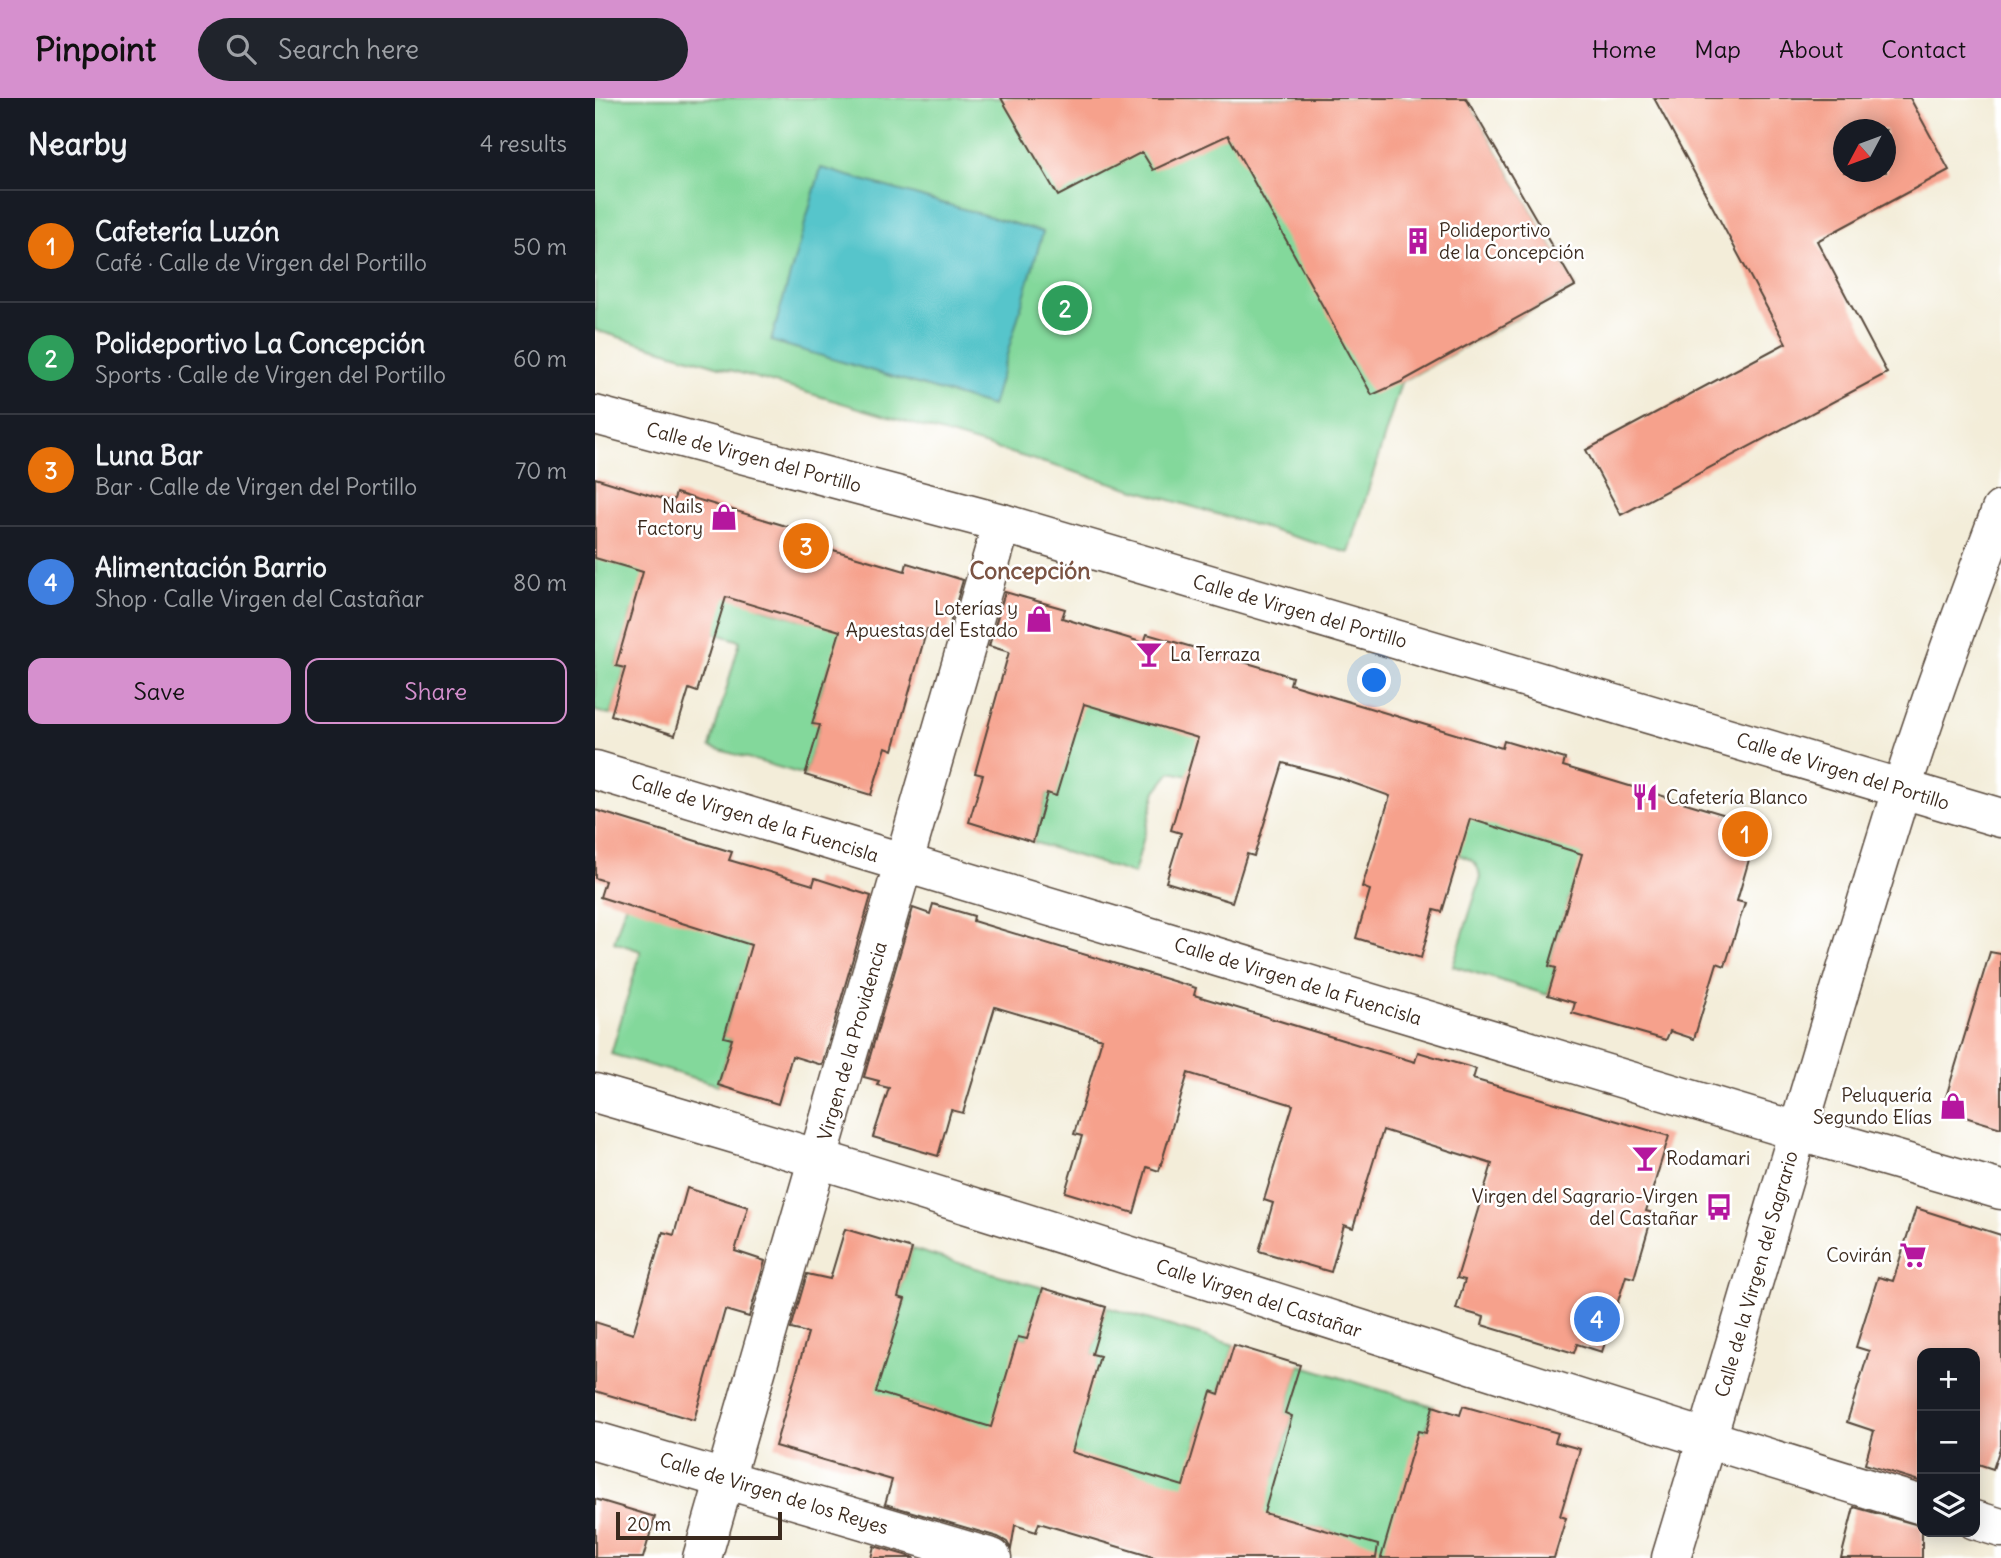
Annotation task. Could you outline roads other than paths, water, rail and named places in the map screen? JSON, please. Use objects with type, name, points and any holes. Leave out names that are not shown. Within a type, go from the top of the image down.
[{"type":"street","name":"Calle de Virgen del Portillo","points":[[595,415],[1002,523],[2001,818]]},
{"type":"street","name":"Calle de la Virgen del Sagrario","points":[[1671,1558],[1797,1131],[1902,789],[2001,510]]},
{"type":"street","name":"Virgen de la Providencia","points":[[702,1558],[1002,523]]},
{"type":"street","name":"Calle de Virgen de la Fuencisla","points":[[595,770],[2001,1190]]},
{"type":"street","name":"Calle Virgen del Castañar","points":[[595,1093],[819,1158],[1707,1440],[1917,1503]]},
{"type":"street","name":"Calle de Virgen de los Reyes","points":[[595,1440],[992,1558]]},
{"type":"street","points":[[1980,1522],[2001,1528]]},
{"type":"water","points":[[821,168],[1043,232],[992,406],[771,341]]},
{"type":"place","name":"Polideportivo de la Concepción","points":[[1418,241]]},
{"type":"place","name":"Polideportivo La Concepción","points":[[1065,308]]},
{"type":"place","name":"Nails Factory","points":[[724,517]]},
{"type":"place","name":"Luna Bar","points":[[806,546]]},
{"type":"place","name":"Loterías y Apuestas del Estado","points":[[1039,619]]},
{"type":"place","name":"La Terraza","points":[[1149,654]]},
{"type":"place","name":"Cafetería Blanco","points":[[1645,797]]},
{"type":"place","name":"Cafetería Luzón","points":[[1745,834]]},
{"type":"place","name":"Peluquería Segundo Elías","points":[[1953,1106]]},
{"type":"place","name":"Rodamari","points":[[1645,1158]]},
{"type":"place","name":"Virgen del Sagrario-Virgen del Castañar","points":[[1719,1207]]},
{"type":"place","name":"Covirán","points":[[1913,1255]]},
{"type":"place","name":"Alimentación Barrio","points":[[1597,1319]]},
{"type":"district","name":"Concepción","points":[[1030,570]]}]
